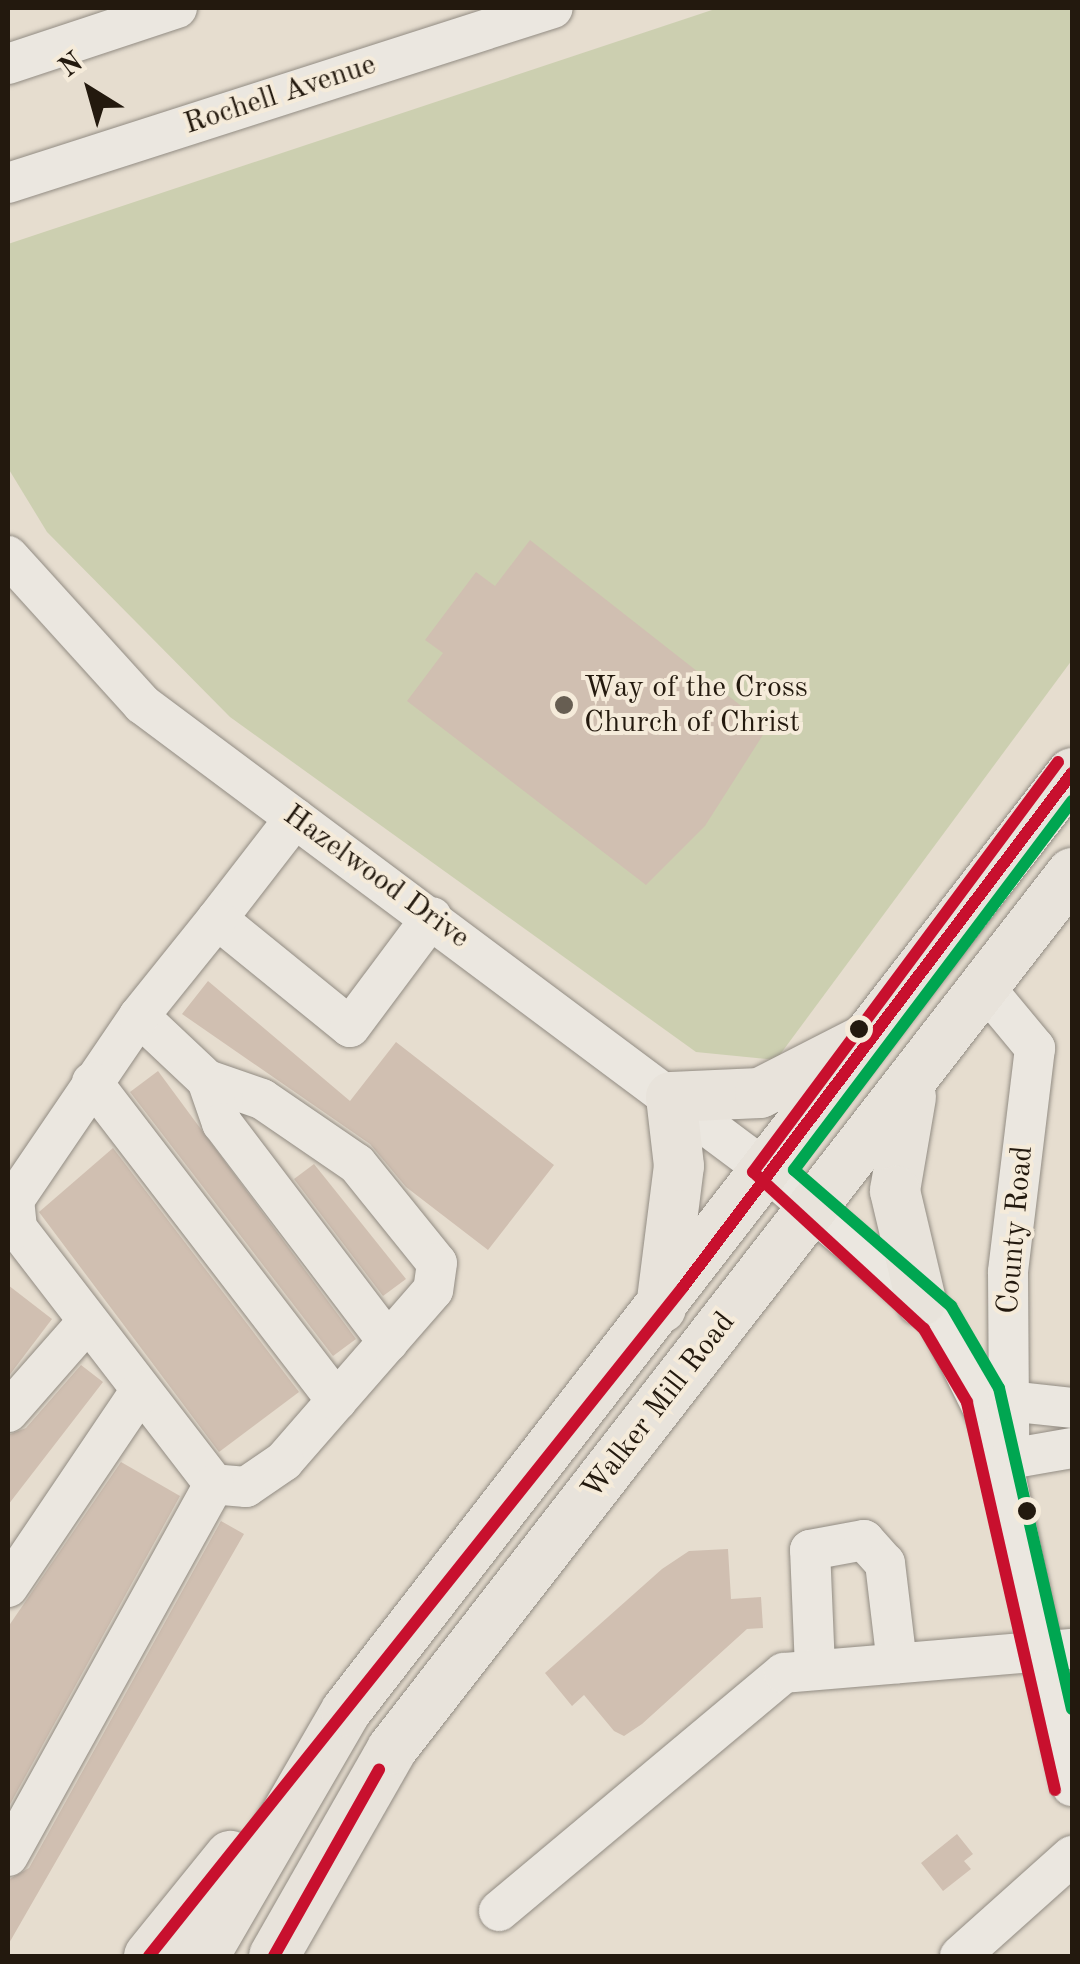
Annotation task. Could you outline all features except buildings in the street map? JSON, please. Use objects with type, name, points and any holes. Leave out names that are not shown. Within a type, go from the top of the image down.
[{"type":"main road","name":"Walker Mill Road","points":[[204,1956],[346,1711],[881,1030],[1072,773]]},
{"type":"main road","name":"Walker Mill Road","points":[[274,1956],[392,1750],[918,1078],[1072,873]]},
{"type":"main road","points":[[658,1318],[674,1263],[671,1097],[760,1092],[881,1030]]},
{"type":"main road","points":[[918,1078],[900,1127],[895,1191],[921,1301]]},
{"type":"main road","points":[[150,1956],[346,1711]]},
{"type":"street","points":[[8,64],[177,8]]},
{"type":"street","name":"Rochell Avenue","points":[[8,183],[473,19],[553,8]]},
{"type":"street","name":"Hazelwood Drive","points":[[8,556],[142,704],[770,1172]]},
{"type":"street","points":[[139,1016],[207,1080],[262,1098],[356,1164],[427,1246],[437,1263],[433,1290],[284,1462],[246,1487],[214,1484],[12,1235],[14,1200],[139,1016],[295,818]]},
{"type":"street","points":[[217,919],[350,1027],[432,917]]},
{"type":"street","name":"County Road","points":[[986,990],[1035,1048],[1008,1272],[1010,1474]]},
{"type":"street","points":[[207,1080],[222,1123],[388,1342]]},
{"type":"street","points":[[92,1082],[336,1402]]},
{"type":"street","name":"County Road","points":[[770,1172],[921,1301],[982,1395],[1010,1474],[1054,1649],[1072,1786]]},
{"type":"street","points":[[8,1412],[86,1322]]},
{"type":"street","points":[[8,1587],[20,1532],[140,1391]]},
{"type":"street","points":[[1008,1401],[1072,1408]]},
{"type":"street","points":[[1010,1474],[1072,1448]]},
{"type":"street","points":[[8,1856],[214,1484]]},
{"type":"street","points":[[815,1668],[810,1550],[864,1540],[885,1564],[897,1663]]},
{"type":"street","points":[[498,1910],[761,1686],[815,1668],[1054,1649]]},
{"type":"street","points":[[960,1956],[1072,1856]]},
{"type":"green space","points":[[718,8],[1072,8],[1072,660],[776,1060],[696,1052],[230,717],[47,532],[8,468],[8,244]]},
{"type":"transit line","points":[[1055,1790],[967,1402],[924,1329],[753,1172],[1058,762]]},
{"type":"transit line","points":[[149,1956],[683,1287],[1072,773]]},
{"type":"transit line","points":[[1072,801],[794,1170],[951,1306],[999,1388],[1072,1709]]},
{"type":"transit line","points":[[274,1956],[379,1770]]},
{"type":"place","name":"Way of the Cross Church of Christ","points":[[564,705]]}]
